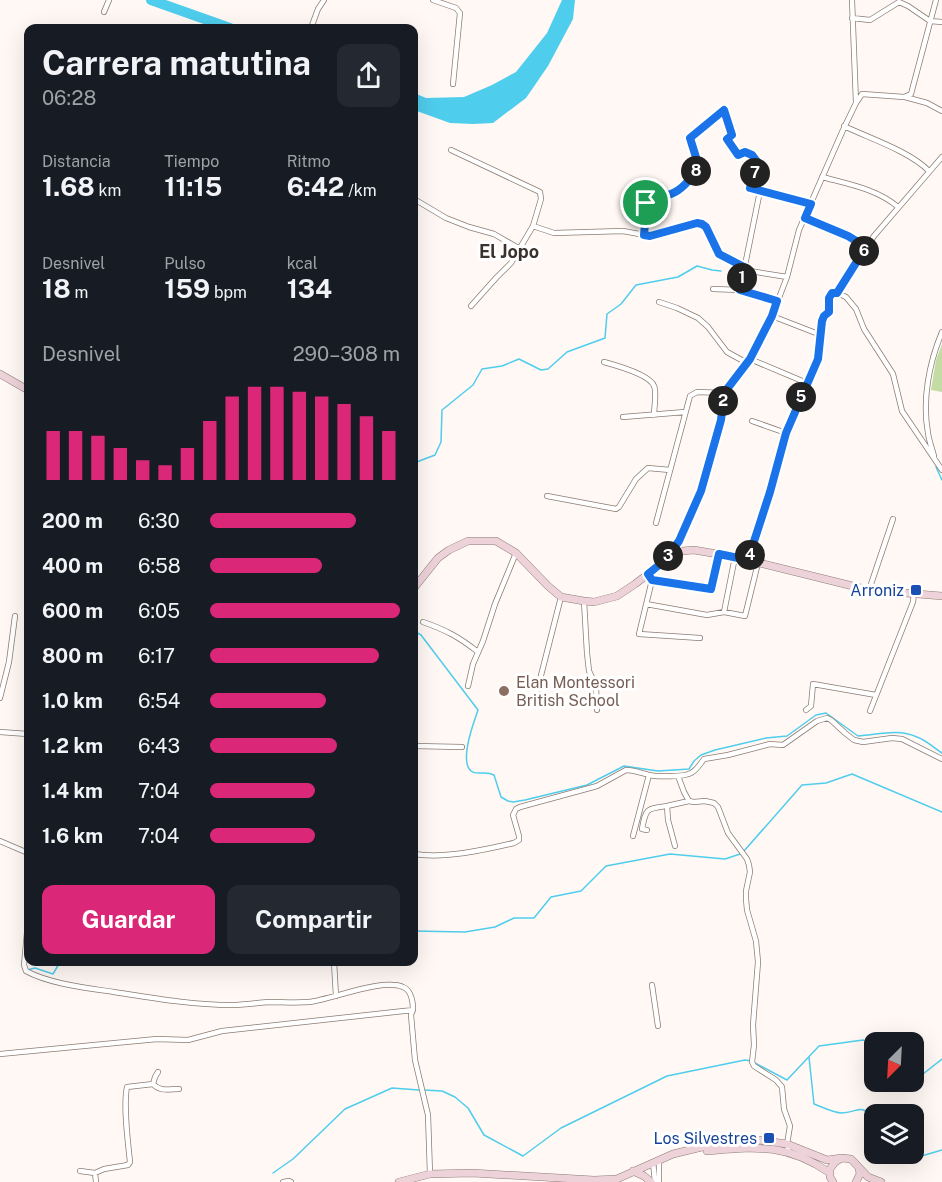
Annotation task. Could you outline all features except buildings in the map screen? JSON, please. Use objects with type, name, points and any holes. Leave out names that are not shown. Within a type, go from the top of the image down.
[{"type":"main road","points":[[0,374],[24,388]]},
{"type":"main road","points":[[418,580],[438,558],[449,550],[468,541],[496,541],[516,553],[561,597],[584,601],[594,602],[617,596],[650,577],[664,561],[678,552],[694,550],[735,557],[869,590],[942,596]]},
{"type":"main road","points":[[399,1182],[430,1174],[472,1173],[594,1180],[617,1179],[677,1153],[702,1147],[759,1140],[787,1143],[827,1160],[851,1159],[868,1177],[881,1182]]},
{"type":"main road","points":[[677,1153],[754,1147],[789,1152],[805,1158],[831,1179]]},
{"type":"main road","points":[[831,1179],[830,1169],[842,1158]]},
{"type":"main road","points":[[857,1182],[860,1174],[858,1165]]},
{"type":"main road","points":[[633,1171],[655,1182]]},
{"type":"street","points":[[104,12],[109,0]]},
{"type":"street","points":[[312,24],[324,0]]},
{"type":"street","points":[[433,0],[456,8],[460,13],[453,84]]},
{"type":"street","points":[[852,0],[856,104]]},
{"type":"street","points":[[904,97],[911,94],[936,0]]},
{"type":"street","points":[[852,18],[870,20],[899,2],[930,21],[942,22]]},
{"type":"street","points":[[664,561],[679,541],[701,491],[721,420],[724,393],[748,361],[772,316],[787,277],[799,230],[844,126],[862,93],[904,97],[942,111]]},
{"type":"street","points":[[644,235],[647,199],[671,194],[696,172],[699,167],[690,138],[724,110],[732,135],[727,139],[738,155],[745,152],[752,155],[758,163],[750,188],[811,204]]},
{"type":"street","points":[[844,126],[906,155],[929,171]]},
{"type":"street","points":[[451,150],[540,192],[541,199],[533,226],[511,263],[471,306]]},
{"type":"street","points":[[748,560],[786,433],[818,359],[823,319],[829,310],[831,295],[837,293],[874,236],[942,157]]},
{"type":"street","points":[[822,177],[865,189],[889,199],[898,207]]},
{"type":"street","points":[[740,290],[760,191]]},
{"type":"street","points":[[418,201],[446,218],[494,234],[520,249]]},
{"type":"street","points":[[805,218],[848,236],[866,247]]},
{"type":"street","points":[[533,226],[554,232],[623,231],[650,236],[697,223],[702,224],[706,227],[719,254],[744,268],[787,277]]},
{"type":"street","points":[[714,289],[740,290],[777,301]]},
{"type":"street","points":[[837,293],[846,297],[856,309],[864,329],[892,374],[902,411],[942,470]]},
{"type":"street","points":[[659,302],[698,318],[727,352],[807,383]]},
{"type":"street","points":[[772,316],[821,334]]},
{"type":"street","points":[[936,460],[928,433],[928,385],[932,362],[942,332]]},
{"type":"street","points":[[604,362],[626,368],[652,383],[655,388],[654,415]]},
{"type":"street","points":[[656,523],[688,399],[693,393],[724,393]]},
{"type":"street","points":[[623,417],[685,412]]},
{"type":"street","points":[[752,422],[786,433]]},
{"type":"street","points":[[547,496],[616,509],[636,479],[648,468],[670,470]]},
{"type":"street","points":[[869,590],[893,519]]},
{"type":"street","points":[[679,541],[682,546],[694,550]]},
{"type":"street","points":[[468,686],[473,664],[516,553]]},
{"type":"street","points":[[700,638],[639,634],[650,577],[711,589],[719,554]]},
{"type":"street","points":[[724,612],[735,557]]},
{"type":"street","points":[[646,604],[707,615],[724,612],[745,615],[758,563]]},
{"type":"street","points":[[870,711],[913,603],[914,593]]},
{"type":"street","points":[[537,691],[561,597]]},
{"type":"street","points":[[584,601],[586,653],[589,671],[596,686],[597,710]]},
{"type":"street","points":[[0,698],[9,662],[15,616]]},
{"type":"street","points":[[423,622],[460,638],[478,652]]},
{"type":"street","points":[[806,710],[810,706],[813,684],[876,695]]},
{"type":"street","points":[[418,854],[456,854],[514,843],[519,840],[513,815],[516,809],[597,786],[626,770],[649,775],[691,774],[704,759],[770,744],[783,745],[823,718],[831,720],[854,740],[863,742],[902,739],[942,759]]},
{"type":"street","points":[[0,732],[24,734]]},
{"type":"street","points":[[418,746],[462,747]]},
{"type":"street","points":[[633,836],[649,775]]},
{"type":"street","points":[[678,776],[689,801]]},
{"type":"street","points":[[647,830],[642,829],[645,814],[650,809],[689,801],[714,803],[718,807],[728,833],[747,859],[750,872],[746,899],[756,941],[758,962],[752,1060],[754,1066],[776,1080],[782,1087],[784,1109],[790,1126],[787,1143],[789,1152]]},
{"type":"street","points":[[667,806],[675,846]]},
{"type":"street","points":[[0,841],[24,851]]},
{"type":"street","points":[[24,966],[26,971],[45,979],[70,985],[168,1001],[233,1005],[261,1002],[308,1002],[368,988],[386,985],[401,986],[410,993],[413,1010],[411,1015],[415,1060],[428,1115],[430,1174]]},
{"type":"street","points":[[334,966],[336,996]]},
{"type":"street","points":[[652,985],[658,1026]]},
{"type":"street","points":[[0,1054],[157,1039],[188,1040],[222,1031],[413,1010]]},
{"type":"street","points":[[153,1084],[158,1072]]},
{"type":"street","points":[[80,1171],[95,1173],[128,1165],[130,1162],[126,1084],[153,1084],[163,1090],[179,1089]]},
{"type":"street","points":[[655,1182],[656,1161]]},
{"type":"street","points":[[95,1173],[96,1182]]},
{"type":"street","points":[[283,1182],[291,1182]]},
{"type":"green space","points":[[942,344],[942,392],[931,390],[936,360]]},
{"type":"water","points":[[562,0],[575,0],[573,19],[548,66],[526,98],[493,123],[450,123],[418,111],[418,95],[426,98],[464,97],[516,72],[547,33]]},
{"type":"waterway","points":[[151,0],[219,24]]},
{"type":"waterway","points":[[418,461],[435,455],[441,442],[442,410],[473,385],[482,369],[502,366],[519,359],[541,370],[548,369],[567,352],[605,338],[607,314],[621,304],[636,285],[678,277],[697,266],[721,271]]},
{"type":"waterway","points":[[936,467],[942,480]]},
{"type":"waterway","points":[[418,633],[478,710],[467,750],[468,766],[473,772],[494,775],[501,797],[508,801],[525,800],[587,785],[624,766],[658,771],[689,769],[701,755],[766,738],[787,736],[816,715],[826,713],[858,736],[895,732],[910,734],[924,740],[942,753]]},
{"type":"waterway","points":[[744,851],[802,785],[826,783],[852,774],[942,812]]},
{"type":"waterway","points":[[418,931],[465,932],[495,927],[514,918],[534,918],[551,897],[581,891],[606,866],[670,854],[725,859],[740,854]]},
{"type":"waterway","points":[[27,970],[35,968],[53,974],[58,966]]},
{"type":"waterway","points":[[755,1063],[787,1080],[819,1046],[864,1040]]},
{"type":"waterway","points":[[809,1057],[814,1104],[839,1113],[860,1109],[864,1111]]},
{"type":"waterway","points":[[924,1073],[942,1059]]},
{"type":"waterway","points":[[424,1090],[442,1091],[455,1097],[468,1108],[484,1135],[523,1156],[561,1128],[667,1076],[745,1060],[751,1061]]},
{"type":"waterway","points":[[273,1173],[293,1159],[345,1109],[392,1088],[419,1090]]},
{"type":"waterway","points":[[924,1155],[942,1150]]},
{"type":"place","name":"Arroniz","points":[[916,590]]},
{"type":"place","name":"Elan Montessori British School","points":[[504,691]]},
{"type":"place","name":"Los Silvestres","points":[[769,1138]]},
{"type":"district","name":"El Jopo","points":[[509,252]]},
{"type":"route","points":[[724,110],[732,135],[727,139],[738,155],[745,152],[752,155],[758,163],[750,188],[811,204],[805,218],[848,236],[866,247],[837,293],[832,293],[829,298],[829,312],[822,321],[818,359],[786,433],[748,560],[719,554],[711,589],[652,580],[648,574],[664,561],[679,541],[701,491],[721,420],[724,393],[750,359],[777,301],[740,290],[744,267],[719,254],[706,227],[702,224],[697,223],[650,236],[644,235],[646,203],[647,199],[671,194],[678,190],[696,172],[699,167],[690,138],[724,110]]}]
